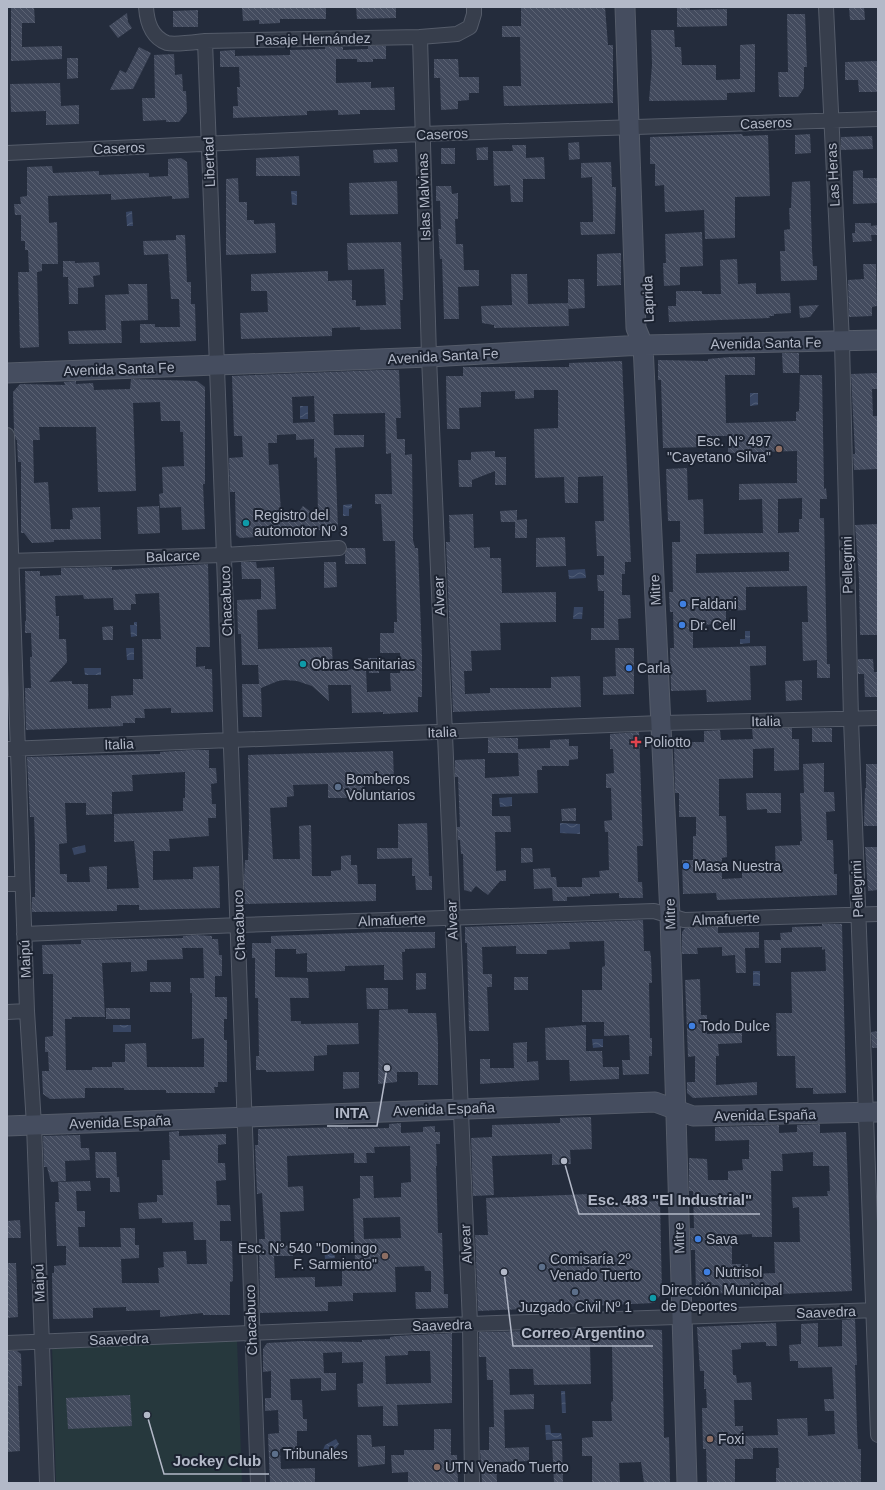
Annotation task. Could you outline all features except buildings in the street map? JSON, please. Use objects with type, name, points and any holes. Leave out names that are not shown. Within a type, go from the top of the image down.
[{"type":"main road","name":"Laprida","points":[[625,7],[636,127]]},
{"type":"main road","name":"Laprida","points":[[638,7],[636,127],[636,328],[643,345]]},
{"type":"main road","name":"Avenida Santa Fe","points":[[7,373],[429,357],[643,345],[842,342],[878,340]]},
{"type":"main road","name":"Mitre","points":[[643,345],[670,916],[687,1483]]},
{"type":"main road","name":"Avenida España","points":[[7,1126],[459,1108],[655,1102],[694,1116],[871,1112]]},
{"type":"street","points":[[146,7],[146,22],[155,34],[167,43],[205,41]]},
{"type":"street","points":[[420,37],[457,34],[470,27],[474,14],[474,7]]},
{"type":"street","name":"Las Heras","points":[[826,7],[830,121],[842,342]]},
{"type":"street","name":"Pasaje Hernández","points":[[205,41],[420,37]]},
{"type":"street","name":"Islas Malvinas","points":[[420,37],[429,357]]},
{"type":"street","name":"Libertad","points":[[205,41],[218,366]]},
{"type":"street","name":"Caseros","points":[[7,153],[422,134],[878,119]]},
{"type":"street","name":"Pellegrini","points":[[842,342],[851,719],[858,914],[871,1112],[878,1436]]},
{"type":"street","name":"Alvear","points":[[429,357],[459,1108],[470,1324],[472,1483]]},
{"type":"street","name":"Chacabuco","points":[[218,366],[246,1117],[251,1334],[258,1483]]},
{"type":"street","name":"Maipú","points":[[7,435],[12,749],[22,884],[27,1011],[34,1125],[47,1483]]},
{"type":"street","name":"Balcarce","points":[[9,561],[224,555],[339,548]]},
{"type":"street","name":"Italia","points":[[12,749],[661,723],[878,718]]},
{"type":"street","points":[[7,884],[22,884]]},
{"type":"street","name":"Almafuerte","points":[[24,934],[239,925],[654,912],[684,920],[878,914]]},
{"type":"street","points":[[7,1012],[27,1011]]},
{"type":"street","name":"Saavedra","points":[[7,1343],[470,1324],[876,1310]]},
{"type":"shaded area","points":[[237,1339],[242,1483],[56,1483],[52,1346]]},
{"type":"water","points":[[291,191],[297,191],[297,205],[292,205]]},
{"type":"water","points":[[132,211],[133,226],[127,226],[126,212]]},
{"type":"water","points":[[750,393],[758,393],[758,405],[750,406]]},
{"type":"water","points":[[300,406],[308,406],[308,419],[300,419]]},
{"type":"water","points":[[352,504],[352,508],[349,509],[349,516],[343,516],[343,505]]},
{"type":"water","points":[[585,569],[586,578],[569,579],[568,570]]},
{"type":"water","points":[[574,607],[583,607],[582,619],[573,619]]},
{"type":"water","points":[[134,622],[137,622],[137,636],[131,637],[130,625],[134,625]]},
{"type":"water","points":[[745,631],[750,631],[750,643],[740,644],[740,639],[745,639]]},
{"type":"water","points":[[126,648],[134,648],[134,660],[127,660]]},
{"type":"water","points":[[84,668],[101,668],[101,675],[85,675]]},
{"type":"water","points":[[512,797],[512,806],[500,807],[499,798]]},
{"type":"water","points":[[560,823],[580,824],[580,834],[560,833]]},
{"type":"water","points":[[85,845],[86,852],[74,855],[72,848]]},
{"type":"water","points":[[753,971],[760,971],[760,986],[753,986]]},
{"type":"water","points":[[113,1025],[131,1025],[131,1032],[113,1032]]},
{"type":"water","points":[[592,1039],[603,1039],[603,1047],[593,1048]]},
{"type":"water","points":[[331,1242],[332,1253],[334,1253],[335,1258],[325,1259],[324,1243]]},
{"type":"water","points":[[561,1391],[565,1391],[566,1413],[562,1413]]},
{"type":"water","points":[[545,1425],[550,1425],[551,1433],[561,1433],[562,1439],[546,1440]]},
{"type":"water","points":[[336,1439],[339,1444],[336,1448],[332,1452],[321,1455],[325,1445]]},
{"type":"place","name":"Esc. N° 497 \"Cayetano Silva\"","points":[[779,449]]},
{"type":"place","name":"Registro del automotor Nº 3","points":[[246,523]]},
{"type":"place","name":"Faldani","points":[[683,604]]},
{"type":"place","name":"Dr. Cell","points":[[682,625]]},
{"type":"place","name":"Obras Sanitarias","points":[[303,664]]},
{"type":"place","name":"Carla","points":[[629,668]]},
{"type":"place","name":"Poliotto","points":[[636,742]]},
{"type":"place","name":"Bomberos Voluntarios","points":[[338,787]]},
{"type":"place","name":"Masa Nuestra","points":[[686,866]]},
{"type":"place","name":"Todo Dulce","points":[[692,1026]]},
{"type":"place","name":"INTA","points":[[387,1068]]},
{"type":"place","name":"Esc. 483 \"El Industrial\"","points":[[564,1161]]},
{"type":"place","name":"Sava","points":[[698,1239]]},
{"type":"place","name":"Esc. N° 540 \"Domingo F. Sarmiento\"","points":[[385,1256]]},
{"type":"place","name":"Comisaría 2º Venado Tuerto","points":[[542,1267]]},
{"type":"place","name":"Correo Argentino","points":[[504,1272]]},
{"type":"place","name":"Nutrisol","points":[[707,1272]]},
{"type":"place","name":"Juzgado Civil Nº 1","points":[[575,1292]]},
{"type":"place","name":"Dirección Municipal de Deportes","points":[[653,1298]]},
{"type":"place","name":"Jockey Club","points":[[147,1415]]},
{"type":"place","name":"Foxi","points":[[710,1439]]},
{"type":"place","name":"Tribunales","points":[[275,1454]]},
{"type":"place","name":"UTN Venado Tuerto","points":[[437,1467]]}]
